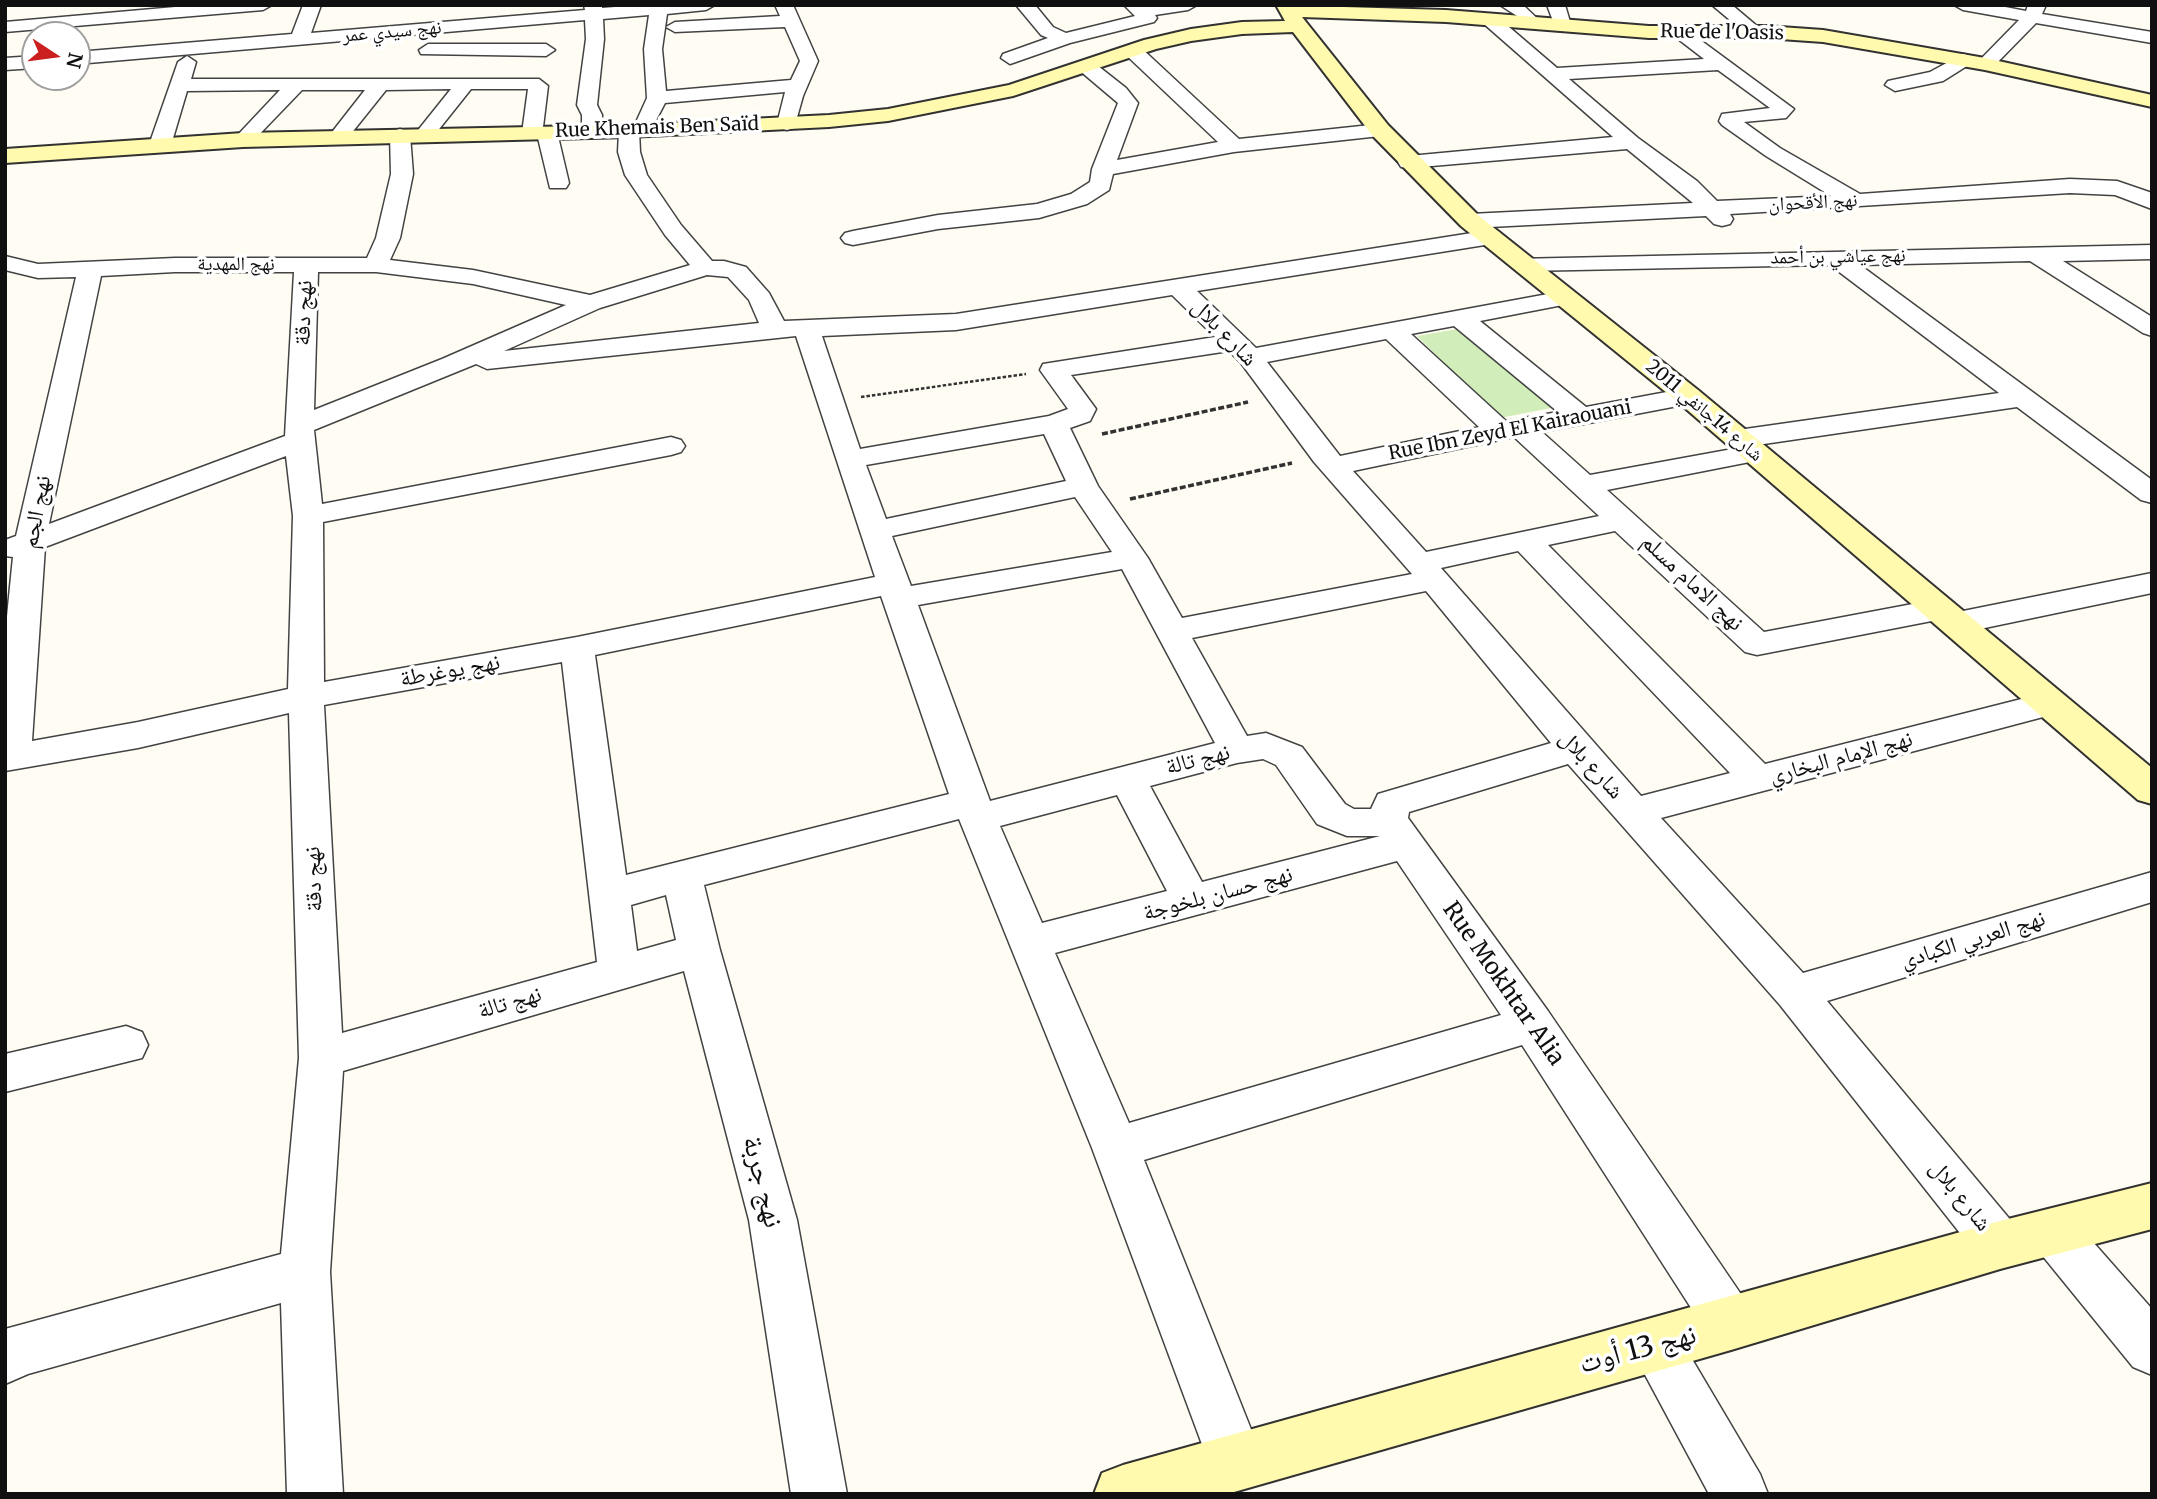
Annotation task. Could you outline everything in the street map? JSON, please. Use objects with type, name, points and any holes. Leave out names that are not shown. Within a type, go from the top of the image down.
[{"type":"street","points":[[5,27],[263,5]]},
{"type":"street","points":[[91,57],[293,41],[312,5]]},
{"type":"street","points":[[440,5],[441,28]]},
{"type":"street","name":"نهج سيدي عمر","points":[[293,41],[290,50],[373,42],[514,13],[593,10],[658,14],[706,5]]},
{"type":"street","points":[[1025,5],[1048,31],[1063,39]]},
{"type":"street","points":[[1137,9],[1188,5]]},
{"type":"street","points":[[1509,5],[1523,12],[1533,23]]},
{"type":"street","points":[[1556,5],[1562,25]]},
{"type":"street","points":[[1721,5],[1755,32]]},
{"type":"street","points":[[1963,5],[2035,11],[2152,38]]},
{"type":"street","points":[[160,145],[207,8]]},
{"type":"street","points":[[1010,58],[1063,39],[1148,18],[1137,9]]},
{"type":"street","name":"Rue de l'Oasis","points":[[1290,14],[1347,9],[1562,25],[1678,32],[1755,32],[1863,41],[1985,64],[2152,101]]},
{"type":"street","points":[[592,131],[592,115],[587,104],[595,39],[593,10]]},
{"type":"street","points":[[1985,64],[2035,11]]},
{"type":"street","points":[[705,268],[673,230],[636,175],[629,152],[636,130],[657,98],[653,49],[658,14],[787,13],[809,61],[793,96],[787,124]]},
{"type":"street","name":"Rue Khemais Ben Saïd","points":[[5,156],[243,140],[636,130],[787,124],[888,115],[1013,90],[1132,50],[1290,14]]},
{"type":"street","name":"شارع 14جانفي 2011","points":[[1290,14],[1380,130],[1409,162],[1480,229],[1688,396],[2152,790]]},
{"type":"street","points":[[373,42],[375,15]]},
{"type":"street","points":[[1489,19],[1631,142],[1689,187],[1761,258]]},
{"type":"street","points":[[1678,32],[1784,109],[1779,114],[1733,117],[1729,118],[1730,121],[1773,152],[1856,201]]},
{"type":"street","points":[[416,51],[546,50]]},
{"type":"street","points":[[1132,50],[1234,146]]},
{"type":"street","points":[[1895,85],[1936,77],[1963,60]]},
{"type":"street","points":[[1551,74],[1723,64]]},
{"type":"street","points":[[853,238],[938,222],[1039,211],[1079,200],[1101,185],[1103,169],[1128,103],[1119,92],[1086,66]]},
{"type":"street","points":[[180,85],[526,82],[538,86],[539,133],[558,183]]},
{"type":"street","points":[[425,134],[466,83]]},
{"type":"street","points":[[339,136],[380,84]]},
{"type":"street","points":[[657,98],[799,85]]},
{"type":"street","points":[[243,140],[295,86]]},
{"type":"street","points":[[1103,169],[1234,146],[1380,130]]},
{"type":"street","points":[[376,265],[388,238],[400,186],[400,135]]},
{"type":"street","points":[[1409,162],[1631,142]]},
{"type":"street","name":"نهج الأقحوان","points":[[451,365],[790,329],[862,328],[956,321],[1179,288],[1480,229],[1712,209],[2070,186],[2117,188],[2152,202]]},
{"type":"street","name":"نهج عياشي بن أحمد","points":[[1524,264],[2152,252]]},
{"type":"street","points":[[2035,254],[2152,328]]},
{"type":"street","points":[[1835,258],[2152,494]]},
{"type":"street","name":"نهج المهدية","points":[[5,263],[38,271],[175,265],[376,265],[473,277],[591,303]]},
{"type":"street","name":"نهج دقة","points":[[306,265],[299,433],[308,516],[306,697],[321,1058],[305,1272],[315,1494]]},
{"type":"street","points":[[17,546],[299,433],[591,303],[705,268],[737,272],[790,329],[829,402],[974,810],[1116,1148],[1218,1475]]},
{"type":"street","name":"نهج الجم","points":[[8,758],[17,546],[90,270]]},
{"type":"street","points":[[5,284],[38,271]]},
{"type":"street","name":"شارع بلال","points":[[1179,288],[1243,349],[1328,461],[1576,749],[1795,993],[2000,1245]]},
{"type":"street","points":[[1053,370],[1393,332],[1564,298]]},
{"type":"street","points":[[1460,318],[1580,416]]},
{"type":"street","name":"نهج الامام مسلم","points":[[1393,332],[1510,429],[1586,485],[1757,644],[1947,616]]},
{"type":"street","points":[[850,459],[1058,434],[1080,415],[1082,408],[1053,370]]},
{"type":"street","name":"Rue Ibn Zeyd El Kairaouani","points":[[1328,461],[1688,396]]},
{"type":"street","points":[[1586,485],[1746,446],[2021,398]]},
{"type":"street","points":[[1058,434],[1090,496],[1132,558],[1237,750]]},
{"type":"street","points":[[308,516],[671,446]]},
{"type":"street","points":[[876,530],[1090,496]]},
{"type":"street","points":[[1172,631],[1426,572],[1525,540],[1622,520]]},
{"type":"street","points":[[1525,540],[1758,779]]},
{"type":"street","name":"نهج يوغرطة","points":[[8,758],[138,735],[306,697],[897,591],[1132,558]]},
{"type":"street","points":[[1947,616],[2149,586]]},
{"type":"street","points":[[577,648],[620,972]]},
{"type":"street","name":"نهج الإمام البخاري","points":[[1633,812],[2049,704]]},
{"type":"street","name":"نهج تالة","points":[[608,895],[682,875],[1126,779],[1237,750],[1266,746],[1289,757],[1331,814],[1397,832]]},
{"type":"street","points":[[1397,832],[1391,804],[1576,749]]},
{"type":"street","points":[[1126,779],[1192,901]]},
{"type":"street","name":"نهج حسان بلخوجة","points":[[1030,943],[1192,901],[1397,832]]},
{"type":"street","name":"Rue Mokhtar Alia","points":[[1397,832],[1532,1024],[1731,1324]]},
{"type":"street","name":"نهج جربة","points":[[682,875],[699,950],[774,1220],[819,1494]]},
{"type":"street","name":"نهج العربي الكبادي","points":[[1795,993],[2152,887]]},
{"type":"street","name":"نهج تالة","points":[[321,1058],[699,950]]},
{"type":"street","points":[[1116,1148],[1532,1024]]},
{"type":"street","points":[[5,1073],[127,1045]]},
{"type":"street","name":"نهج 13 أوت","points":[[1123,1494],[1218,1475],[2000,1245],[2152,1206]]},
{"type":"street","points":[[2054,1233],[2152,1349]]},
{"type":"street","points":[[5,1359],[16,1351],[305,1272]]},
{"type":"street","points":[[1655,1345],[1740,1494]]},
{"type":"path","points":[[829,402],[1053,370]]},
{"type":"path","points":[[1058,434],[1279,395]]},
{"type":"path","points":[[1090,496],[1328,461]]},
{"type":"green space","points":[[1475,326],[1561,406],[1500,418],[1417,336]]}]
